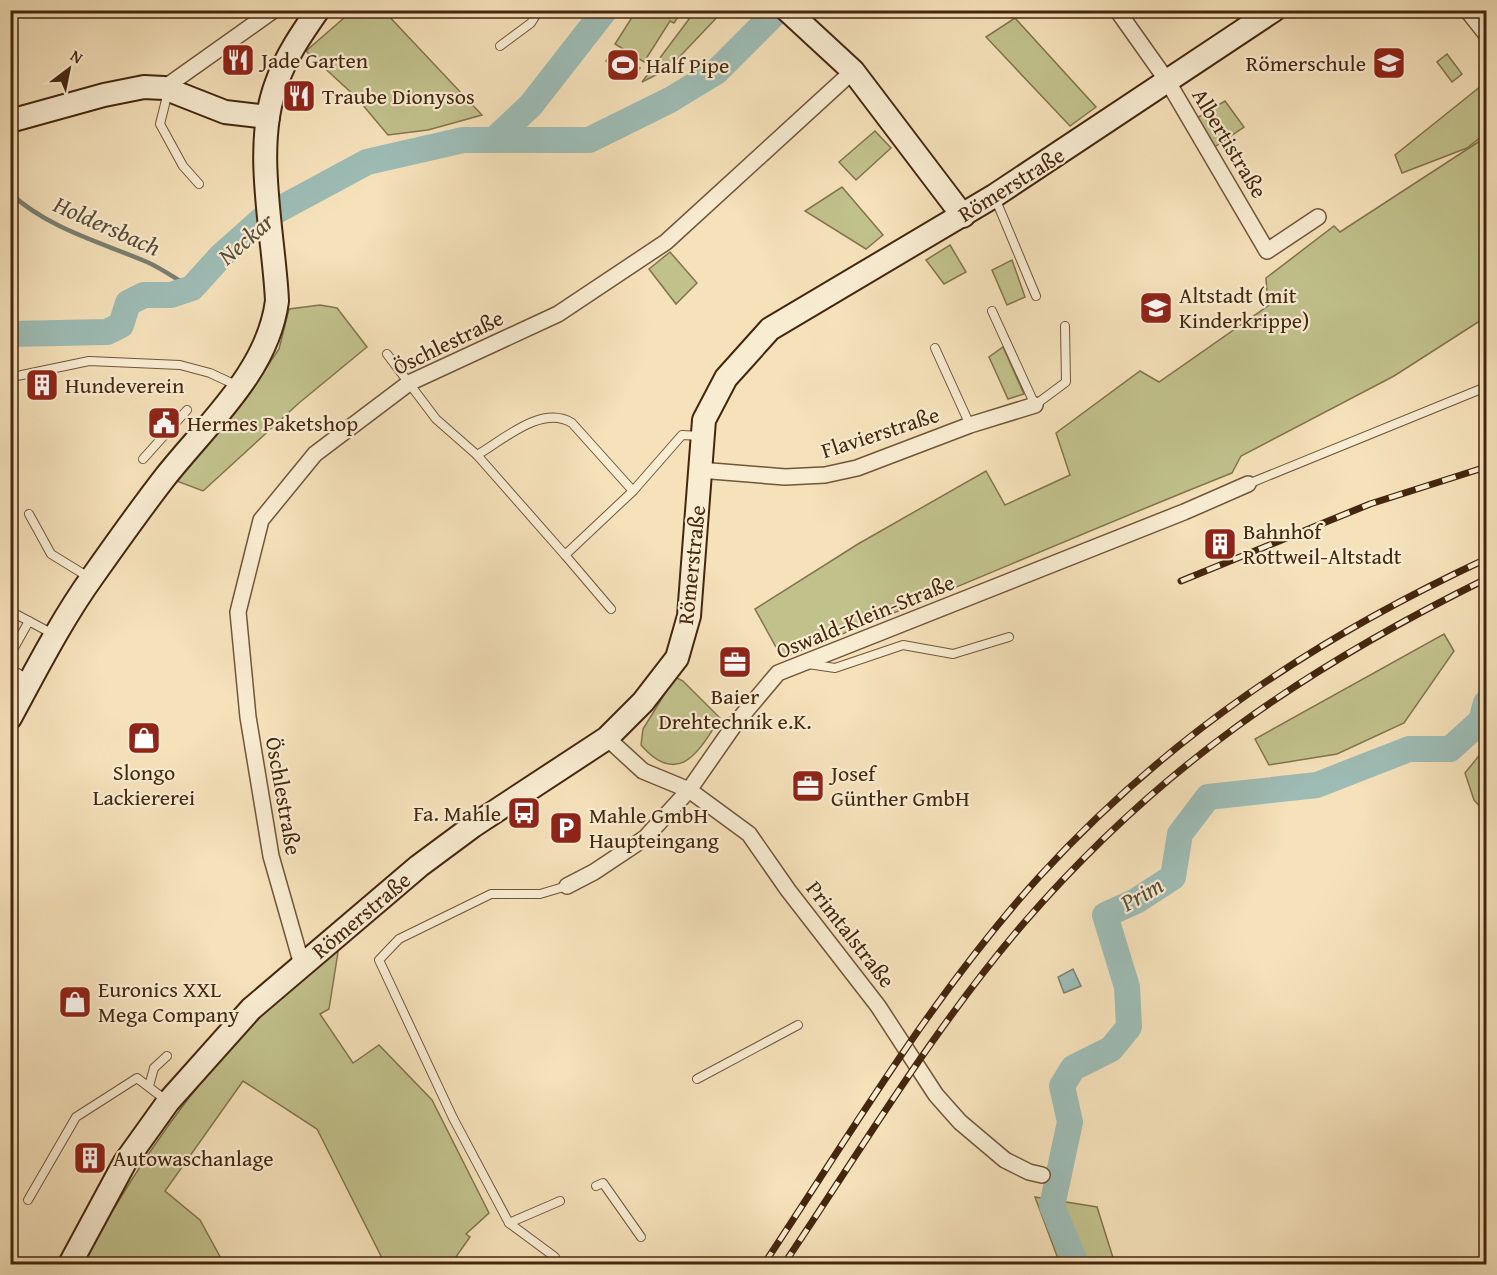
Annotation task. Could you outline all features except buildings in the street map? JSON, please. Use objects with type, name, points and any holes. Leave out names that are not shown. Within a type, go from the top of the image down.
[{"type":"street","points":[[166,89],[274,10]]},
{"type":"street","points":[[10,718],[23,682],[57,636],[91,579],[165,476],[238,387],[266,345],[275,321],[277,291],[266,164],[268,117],[276,82],[298,38],[318,10]]},
{"type":"street","name":"Albertistraße","points":[[1117,10],[1168,82],[1267,251],[1318,218]]},
{"type":"street","points":[[1467,10],[1484,32]]},
{"type":"street","name":"Römerstraße","points":[[70,1264],[125,1162],[168,1102],[250,1009],[419,866],[473,826],[607,738],[643,702],[677,658],[689,616],[704,420],[726,378],[770,329],[963,216],[1168,82],[1271,11]]},
{"type":"street","points":[[793,12],[853,71],[963,216]]},
{"type":"street","name":"Öschlestraße","points":[[302,965],[271,856],[248,717],[238,612],[261,520],[315,454],[409,383],[558,314],[666,242],[853,71]]},
{"type":"street","points":[[10,121],[104,95],[144,87],[166,89],[225,112],[268,117]]},
{"type":"street","name":"Flavierstraße","points":[[699,470],[785,477],[825,475],[857,468],[970,425],[1035,405]]},
{"type":"street","name":"Oswald-Klein-Straße","points":[[567,886],[594,872],[645,838],[689,790],[735,724],[778,674],[1184,512],[1248,484]]},
{"type":"street","name":"Primtalstraße","points":[[607,738],[642,771],[689,790],[748,834],[788,890],[878,1006],[936,1095],[960,1122],[1005,1160],[1042,1175]]},
{"type":"lane","points":[[500,46],[531,23],[538,10]]},
{"type":"lane","points":[[166,89],[160,124],[183,166],[200,184]]},
{"type":"lane","points":[[994,196],[1036,296]]},
{"type":"lane","points":[[992,311],[1035,405],[1066,382],[1065,326]]},
{"type":"lane","points":[[935,348],[970,425]]},
{"type":"lane","points":[[387,354],[435,419],[477,455],[611,609]]},
{"type":"lane","points":[[17,376],[89,361],[180,365],[210,373],[238,387]]},
{"type":"lane","points":[[1248,484],[1486,387]]},
{"type":"lane","points":[[143,459],[188,410]]},
{"type":"lane","points":[[477,455],[541,418],[563,417],[572,423],[633,491]]},
{"type":"lane","points":[[565,555],[633,491],[682,435],[703,436]]},
{"type":"lane","points":[[29,514],[51,554],[91,579]]},
{"type":"lane","points":[[10,611],[57,636]]},
{"type":"lane","points":[[10,655],[29,621]]},
{"type":"lane","points":[[803,664],[835,668],[903,645],[952,654],[1009,637]]},
{"type":"lane","points":[[10,668],[23,682]]},
{"type":"lane","points":[[555,1257],[509,1223],[453,1118],[379,960],[399,939],[490,894],[540,894],[567,886]]},
{"type":"lane","points":[[697,1079],[798,1025]]},
{"type":"lane","points":[[149,1086],[154,1068],[167,1056]]},
{"type":"lane","points":[[28,1200],[76,1118],[137,1078],[168,1102]]},
{"type":"lane","points":[[596,1186],[603,1183],[642,1236]]},
{"type":"lane","points":[[509,1223],[560,1201]]},
{"type":"green space","points":[[352,11],[384,11],[482,115],[428,130],[388,135],[356,97],[306,51]]},
{"type":"green space","points":[[636,11],[682,11],[674,23],[670,21],[644,62],[615,44]]},
{"type":"green space","points":[[695,11],[723,11],[668,69],[642,82]]},
{"type":"green space","points":[[1015,18],[1096,107],[1070,126],[986,37]]},
{"type":"green space","name":"Half Pipe","points":[[613,50],[640,68],[633,79],[606,61]]},
{"type":"green space","points":[[1447,54],[1462,74],[1452,82],[1437,62]]},
{"type":"green space","points":[[1486,82],[1486,133],[1467,148],[1402,173],[1395,155]]},
{"type":"green space","points":[[1225,101],[1244,127],[1213,148],[1192,121]]},
{"type":"green space","points":[[875,131],[891,148],[856,180],[839,162]]},
{"type":"green space","points":[[1486,137],[1486,317],[1394,376],[1241,456],[1232,473],[782,658],[755,609],[858,544],[986,471],[1005,505],[1070,475],[1056,433],[1140,371],[1159,382],[1272,303],[1267,292],[1266,278],[1334,226],[1340,232]]},
{"type":"green space","points":[[842,187],[883,235],[866,249],[805,211]]},
{"type":"green space","points":[[950,245],[966,272],[944,284],[926,260]]},
{"type":"green space","points":[[670,252],[697,283],[676,304],[649,269]]},
{"type":"green space","points":[[1012,260],[1025,297],[1007,305],[992,270]]},
{"type":"green space","points":[[320,305],[337,308],[367,347],[299,403],[203,491],[174,480],[252,389],[279,349],[289,309]]},
{"type":"green space","points":[[1003,347],[1024,394],[1008,399],[989,357]]},
{"type":"green space","points":[[1444,634],[1454,651],[1404,723],[1337,754],[1269,765],[1255,739]]},
{"type":"green space","points":[[675,677],[683,681],[720,718],[696,753],[677,764],[666,764],[654,758],[641,745],[643,729]]},
{"type":"green space","points":[[1486,747],[1486,813],[1474,800],[1465,773]]},
{"type":"green space","points":[[338,952],[329,1009],[320,1014],[353,1063],[379,1045],[432,1100],[489,1213],[466,1234],[470,1237],[451,1264],[385,1264],[317,1129],[243,1081],[165,1191],[200,1220],[224,1264],[82,1264],[146,1157],[202,1081],[234,1043],[260,1017],[327,955]]},
{"type":"green space","points":[[1035,1197],[1097,1207],[1115,1264],[1060,1264]]},
{"type":"water","points":[[1073,969],[1081,986],[1064,993],[1058,977]]},
{"type":"waterway","name":"Neckar","points":[[496,138],[531,105],[605,10]]},
{"type":"waterway","name":"Neckar","points":[[10,334],[107,332],[121,325],[128,303],[144,295],[171,295],[192,288],[221,256],[265,217],[367,162],[463,140],[589,140],[670,100],[716,72],[778,10]]},
{"type":"waterway","name":"Holdersbach","points":[[10,193],[41,216],[58,225],[147,262],[192,288]]},
{"type":"waterway","name":"Prim","points":[[1076,1264],[1052,1206],[1070,1122],[1062,1086],[1073,1068],[1111,1049],[1129,1027],[1127,987],[1105,915],[1136,901],[1173,877],[1180,834],[1208,797],[1317,785],[1409,749],[1450,749],[1481,721],[1486,703]]},
{"type":"railway","points":[[1181,581],[1370,504],[1486,467]]},
{"type":"railway","points":[[764,1264],[928,1016],[1000,922],[1088,826],[1139,779],[1246,695],[1362,623],[1486,559]]},
{"type":"railway","points":[[784,1264],[959,1005],[1023,924],[1074,868],[1127,817],[1181,770],[1236,727],[1355,649],[1486,579]]},
{"type":"place","name":"Jade Garten","points":[[238,60]]},
{"type":"place","name":"Römerschule","points":[[1389,63]]},
{"type":"place","name":"Half Pipe","points":[[623,65]]},
{"type":"place","name":"Traube Dionysos","points":[[299,96]]},
{"type":"place","name":"Altstadt (mit Kinderkrippe)","points":[[1156,308]]},
{"type":"place","name":"Hundeverein","points":[[42,385]]},
{"type":"place","name":"Hermes Paketshop","points":[[164,423]]},
{"type":"place","name":"Bahnhof Rottweil-Altstadt","points":[[1220,544]]},
{"type":"place","name":"Baier Drehtechnik e.K.","points":[[735,662]]},
{"type":"place","name":"Slongo Lackiererei","points":[[144,738]]},
{"type":"place","name":"Josef Günther GmbH","points":[[808,786]]},
{"type":"place","name":"Fa. Mahle","points":[[524,813]]},
{"type":"place","name":"Mahle GmbH Haupteingang","points":[[566,828]]},
{"type":"place","name":"Euronics XXL Mega Company","points":[[75,1002]]},
{"type":"place","name":"Autowaschanlage","points":[[90,1158]]}]
